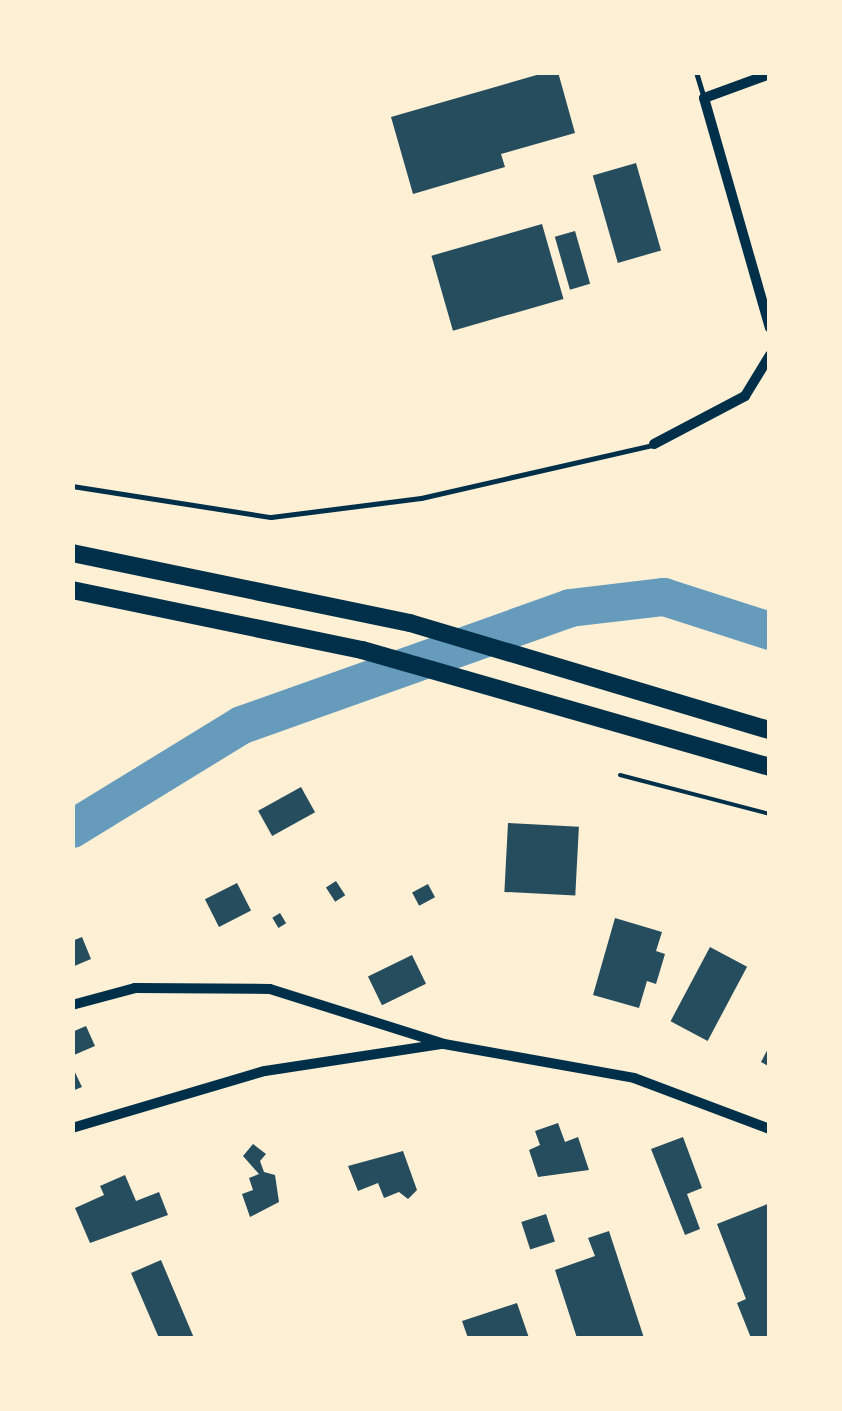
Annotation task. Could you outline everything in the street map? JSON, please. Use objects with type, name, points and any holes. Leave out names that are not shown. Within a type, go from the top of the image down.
[{"type":"highway","points":[[72,553],[410,623],[770,730]]},
{"type":"highway","points":[[72,590],[362,650],[476,679],[770,766]]},
{"type":"street","points":[[770,74],[704,98],[770,328]]},
{"type":"street","points":[[654,444],[745,396],[770,355]]},
{"type":"street","points":[[72,1004],[135,988],[270,988],[444,1044],[634,1078],[770,1128]]},
{"type":"street","points":[[72,1128],[265,1071],[444,1044]]},
{"type":"lane","points":[[696,72],[704,98]]},
{"type":"lane","points":[[72,486],[271,517],[422,498],[654,444]]},
{"type":"path","points":[[620,775],[770,814]]},
{"type":"building","points":[[558,72],[575,133],[501,154],[505,167],[413,194],[391,117]]},
{"type":"building","points":[[636,163],[661,250],[618,263],[593,175]]},
{"type":"building","points":[[542,224],[563,299],[453,331],[431,256]]},
{"type":"building","points":[[575,231],[590,284],[570,290],[555,237]]},
{"type":"building","points":[[301,787],[315,812],[272,836],[258,811]]},
{"type":"building","points":[[508,823],[579,827],[575,896],[504,892]]},
{"type":"building","points":[[336,881],[345,895],[335,902],[326,888]]},
{"type":"building","points":[[237,883],[251,911],[219,927],[205,899]]},
{"type":"building","points":[[428,884],[435,897],[419,906],[412,892]]},
{"type":"building","points":[[280,913],[286,923],[278,928],[272,918]]},
{"type":"building","points":[[615,918],[662,932],[656,951],[665,954],[656,984],[647,981],[639,1008],[593,995]]},
{"type":"building","points":[[82,937],[91,959],[72,967],[72,941]]},
{"type":"building","points":[[710,947],[747,967],[708,1041],[671,1021]]},
{"type":"building","points":[[412,955],[426,984],[382,1005],[368,976]]},
{"type":"building","points":[[86,1026],[95,1046],[74,1055],[72,1032]]},
{"type":"building","points":[[770,1045],[770,1067],[761,1062]]},
{"type":"building","points":[[72,1066],[82,1087],[72,1091]]},
{"type":"building","points":[[558,1123],[565,1142],[578,1137],[589,1170],[538,1177],[529,1150],[540,1145],[535,1131]]},
{"type":"building","points":[[683,1137],[702,1188],[687,1194],[700,1229],[685,1235],[651,1149]]},
{"type":"building","points":[[253,1144],[266,1154],[260,1161],[264,1172],[275,1175],[279,1202],[250,1217],[242,1194],[253,1190],[249,1178],[259,1174],[243,1156]]},
{"type":"building","points":[[403,1151],[417,1190],[408,1199],[399,1192],[384,1198],[378,1183],[358,1191],[348,1166]]},
{"type":"building","points":[[125,1175],[136,1201],[159,1192],[168,1215],[90,1243],[75,1208],[104,1195],[100,1186]]},
{"type":"building","points":[[770,1203],[770,1338],[751,1338],[737,1303],[746,1299],[717,1224]]},
{"type":"building","points":[[546,1214],[555,1242],[530,1250],[521,1222]]},
{"type":"building","points":[[609,1231],[644,1338],[577,1338],[555,1270],[595,1256],[588,1238]]},
{"type":"building","points":[[161,1260],[194,1338],[159,1338],[131,1273]]},
{"type":"building","points":[[517,1303],[529,1338],[468,1338],[462,1321]]},
{"type":"waterway","points":[[72,829],[242,725],[570,608],[664,597],[770,631]]}]
